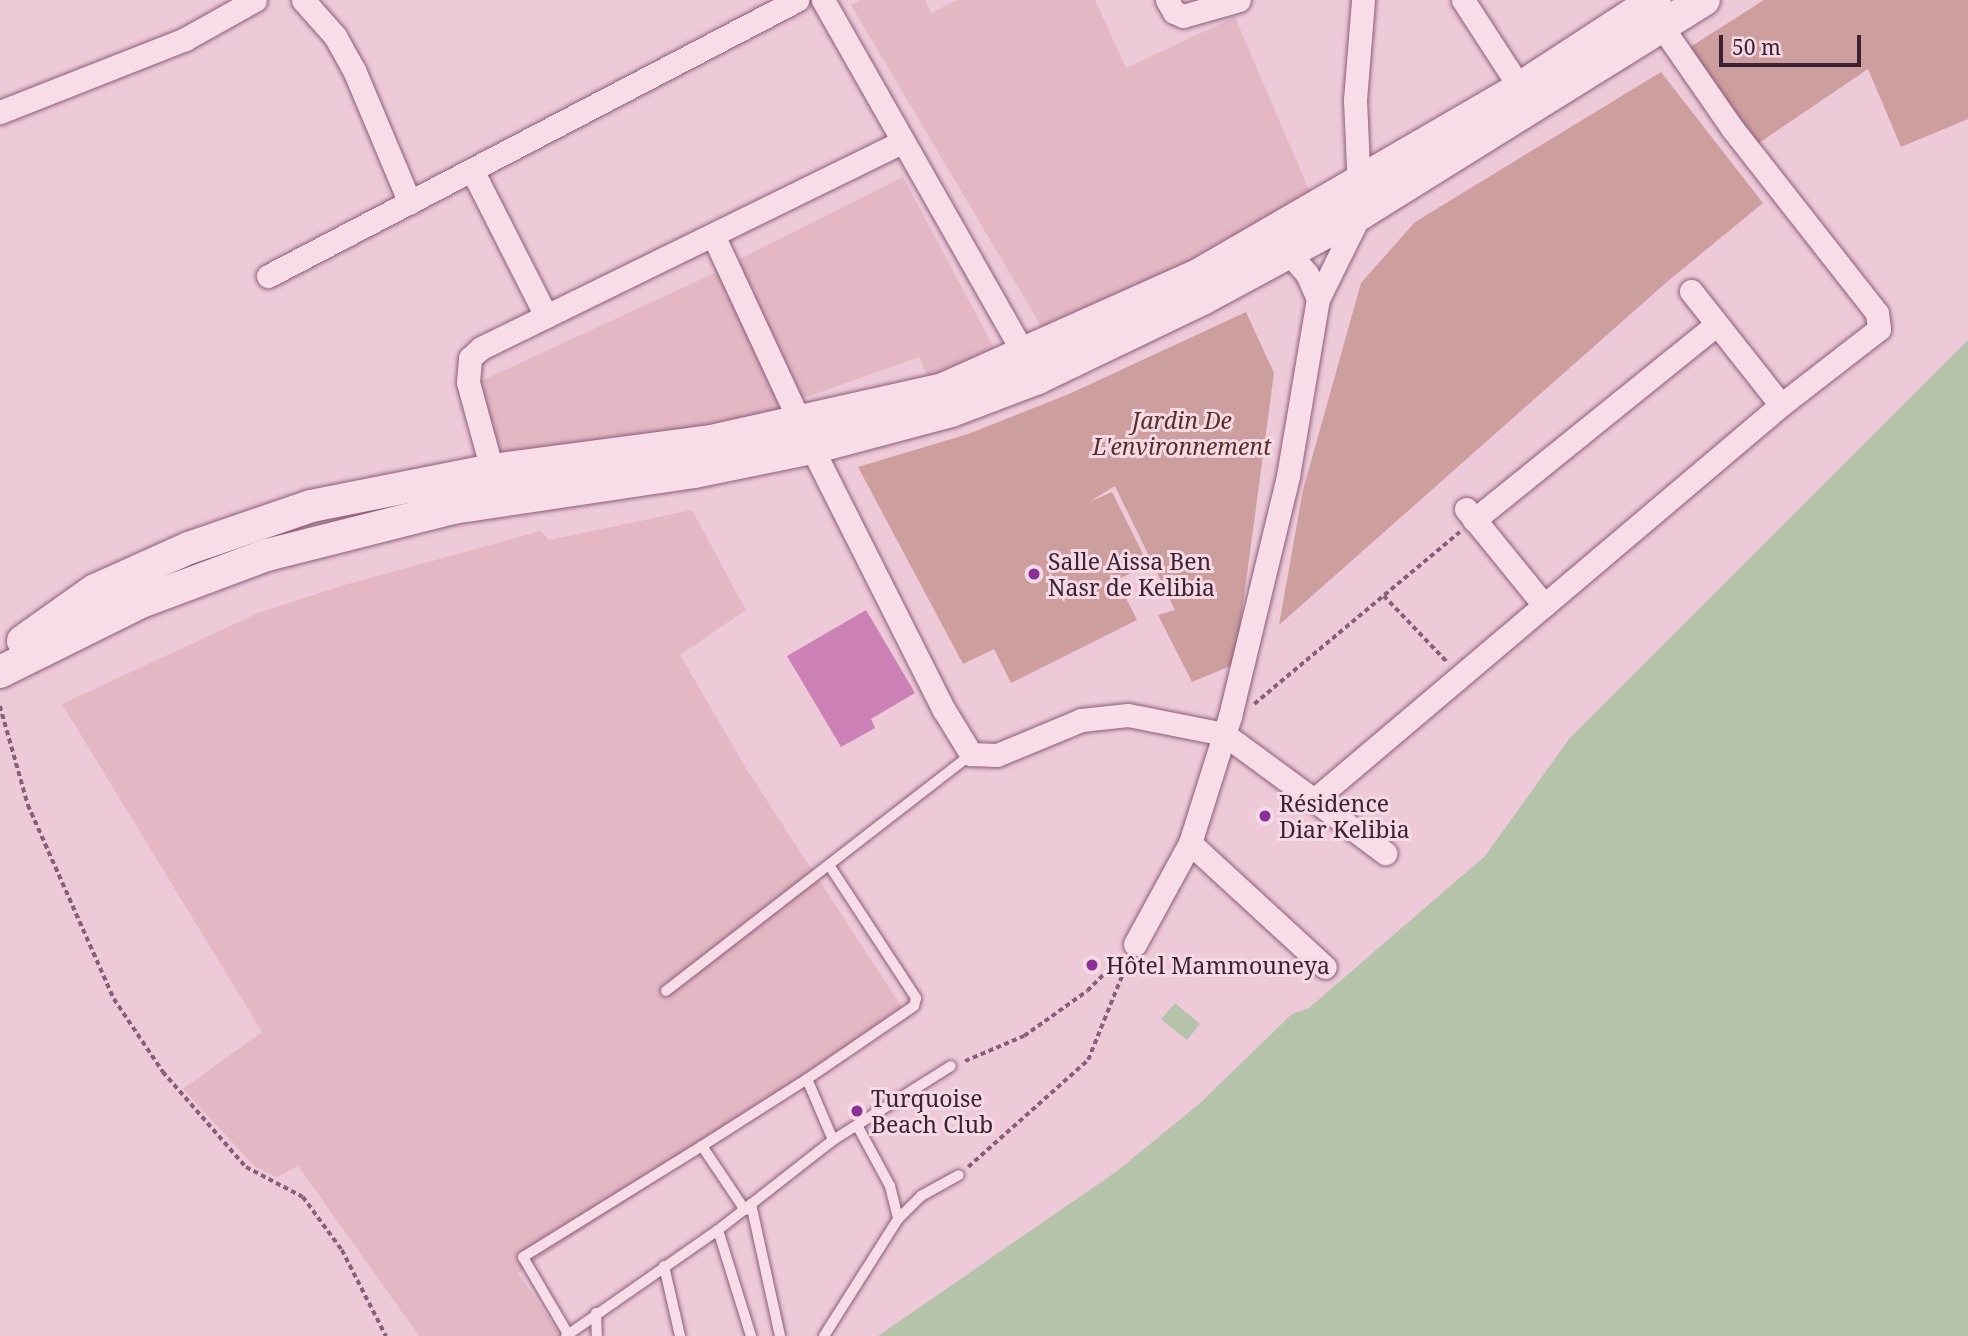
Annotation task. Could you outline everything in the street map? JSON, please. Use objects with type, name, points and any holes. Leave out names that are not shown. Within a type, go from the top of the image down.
[{"type":"main road","points":[[0,672],[141,602],[267,555],[453,508],[694,472],[943,389],[1031,366],[1288,252],[1360,199],[1527,98],[1652,8],[1704,0]]},
{"type":"main road","points":[[1031,366],[1198,275],[1360,199]]},
{"type":"main road","points":[[0,657],[95,590],[189,548],[311,506],[492,470],[806,436]]},
{"type":"street","points":[[0,112],[185,39],[255,0]]},
{"type":"street","points":[[303,0],[335,36],[354,70],[410,203]]},
{"type":"street","points":[[268,276],[797,0]]},
{"type":"street","points":[[823,0],[901,142],[1031,366]]},
{"type":"street","points":[[1167,0],[1174,12],[1183,16],[1239,0]]},
{"type":"street","points":[[1135,944],[1190,843],[1227,725],[1288,476],[1318,299],[1360,199],[1355,100],[1363,0]]},
{"type":"street","points":[[1463,0],[1527,98]]},
{"type":"street","points":[[1314,800],[1781,405],[1875,336],[1880,321],[1652,8]]},
{"type":"street","points":[[492,470],[468,382],[470,358],[546,316],[714,237],[901,142]]},
{"type":"street","points":[[472,170],[546,316]]},
{"type":"street","points":[[714,237],[806,436],[944,710],[971,754],[996,755],[1105,715],[1227,725],[1314,800],[1385,853]]},
{"type":"street","points":[[1288,252],[1307,274],[1318,299]]},
{"type":"street","points":[[1691,291],[1781,405]]},
{"type":"street","points":[[1544,605],[1470,515],[1716,325]]},
{"type":"street","points":[[1190,843],[1325,967]]},
{"type":"lane","points":[[666,991],[971,754]]},
{"type":"lane","points":[[829,864],[916,998],[914,1006],[807,1080],[523,1257],[567,1335],[718,1230],[833,1140],[858,1127],[951,1066]]},
{"type":"lane","points":[[807,1080],[833,1140]]},
{"type":"lane","points":[[858,1127],[890,1186],[898,1219]]},
{"type":"lane","points":[[702,1146],[748,1207],[780,1336]]},
{"type":"lane","points":[[824,1336],[898,1219],[921,1196],[959,1175]]},
{"type":"lane","points":[[718,1230],[751,1336]]},
{"type":"lane","points":[[664,1266],[680,1336]]},
{"type":"lane","points":[[596,1313],[597,1336]]},
{"type":"path","points":[[1227,725],[1384,596],[1470,515]]},
{"type":"path","points":[[1384,596],[1460,676]]},
{"type":"path","points":[[0,706],[28,805],[114,999],[163,1072],[246,1167],[303,1197],[342,1250],[386,1336]]},
{"type":"path","points":[[951,1066],[1024,1036],[1087,990],[1135,944]]},
{"type":"path","points":[[959,1175],[1088,1060],[1135,944]]},
{"type":"shaded area","points":[[860,0],[925,0],[931,13],[957,0],[1095,0],[1126,68],[1235,17],[1315,204],[1047,336],[851,5]]},
{"type":"shaded area","points":[[903,177],[1000,359],[931,383],[919,357],[801,399],[738,260]]},
{"type":"shaded area","points":[[719,271],[790,424],[498,464],[481,381]]},
{"type":"shaded area","points":[[1968,340],[1968,1336],[878,1336],[1117,1171],[1199,1104],[1292,1014],[1309,1008],[1485,856],[1569,739]]},
{"type":"shaded area","points":[[692,510],[746,610],[680,655],[747,770],[907,1015],[518,1273],[561,1336],[419,1336],[298,1166],[277,1177],[254,1166],[183,1089],[262,1032],[62,704],[258,613],[341,586],[541,531],[549,540]]},
{"type":"shaded area","points":[[1175,1003],[1200,1024],[1187,1040],[1161,1019]]},
{"type":"green space","points":[[1764,0],[1968,0],[1968,119],[1901,147],[1868,69],[1756,145],[1684,51]]},
{"type":"green space","points":[[1661,72],[1763,203],[1668,281],[1279,625],[1303,490],[1361,283],[1415,222]]},
{"type":"green space","name":"Jardin De L'environnement","points":[[1246,312],[1274,373],[1235,664],[1192,682],[1158,615],[1175,610],[1115,486],[1089,502],[1112,492],[1148,564],[1117,580],[1137,620],[1011,683],[994,649],[963,664],[858,467],[968,434],[1069,394]]},
{"type":"building","points":[[866,610],[915,693],[871,719],[875,728],[841,747],[787,656]]},
{"type":"place","name":"Salle Aissa Ben Nasr de Kelibia","points":[[1034,574]]},
{"type":"place","name":"Résidence Diar Kelibia","points":[[1265,816]]},
{"type":"place","name":"Hôtel Mammouneya","points":[[1092,965]]},
{"type":"place","name":"Turquoise Beach Club","points":[[857,1111]]}]
